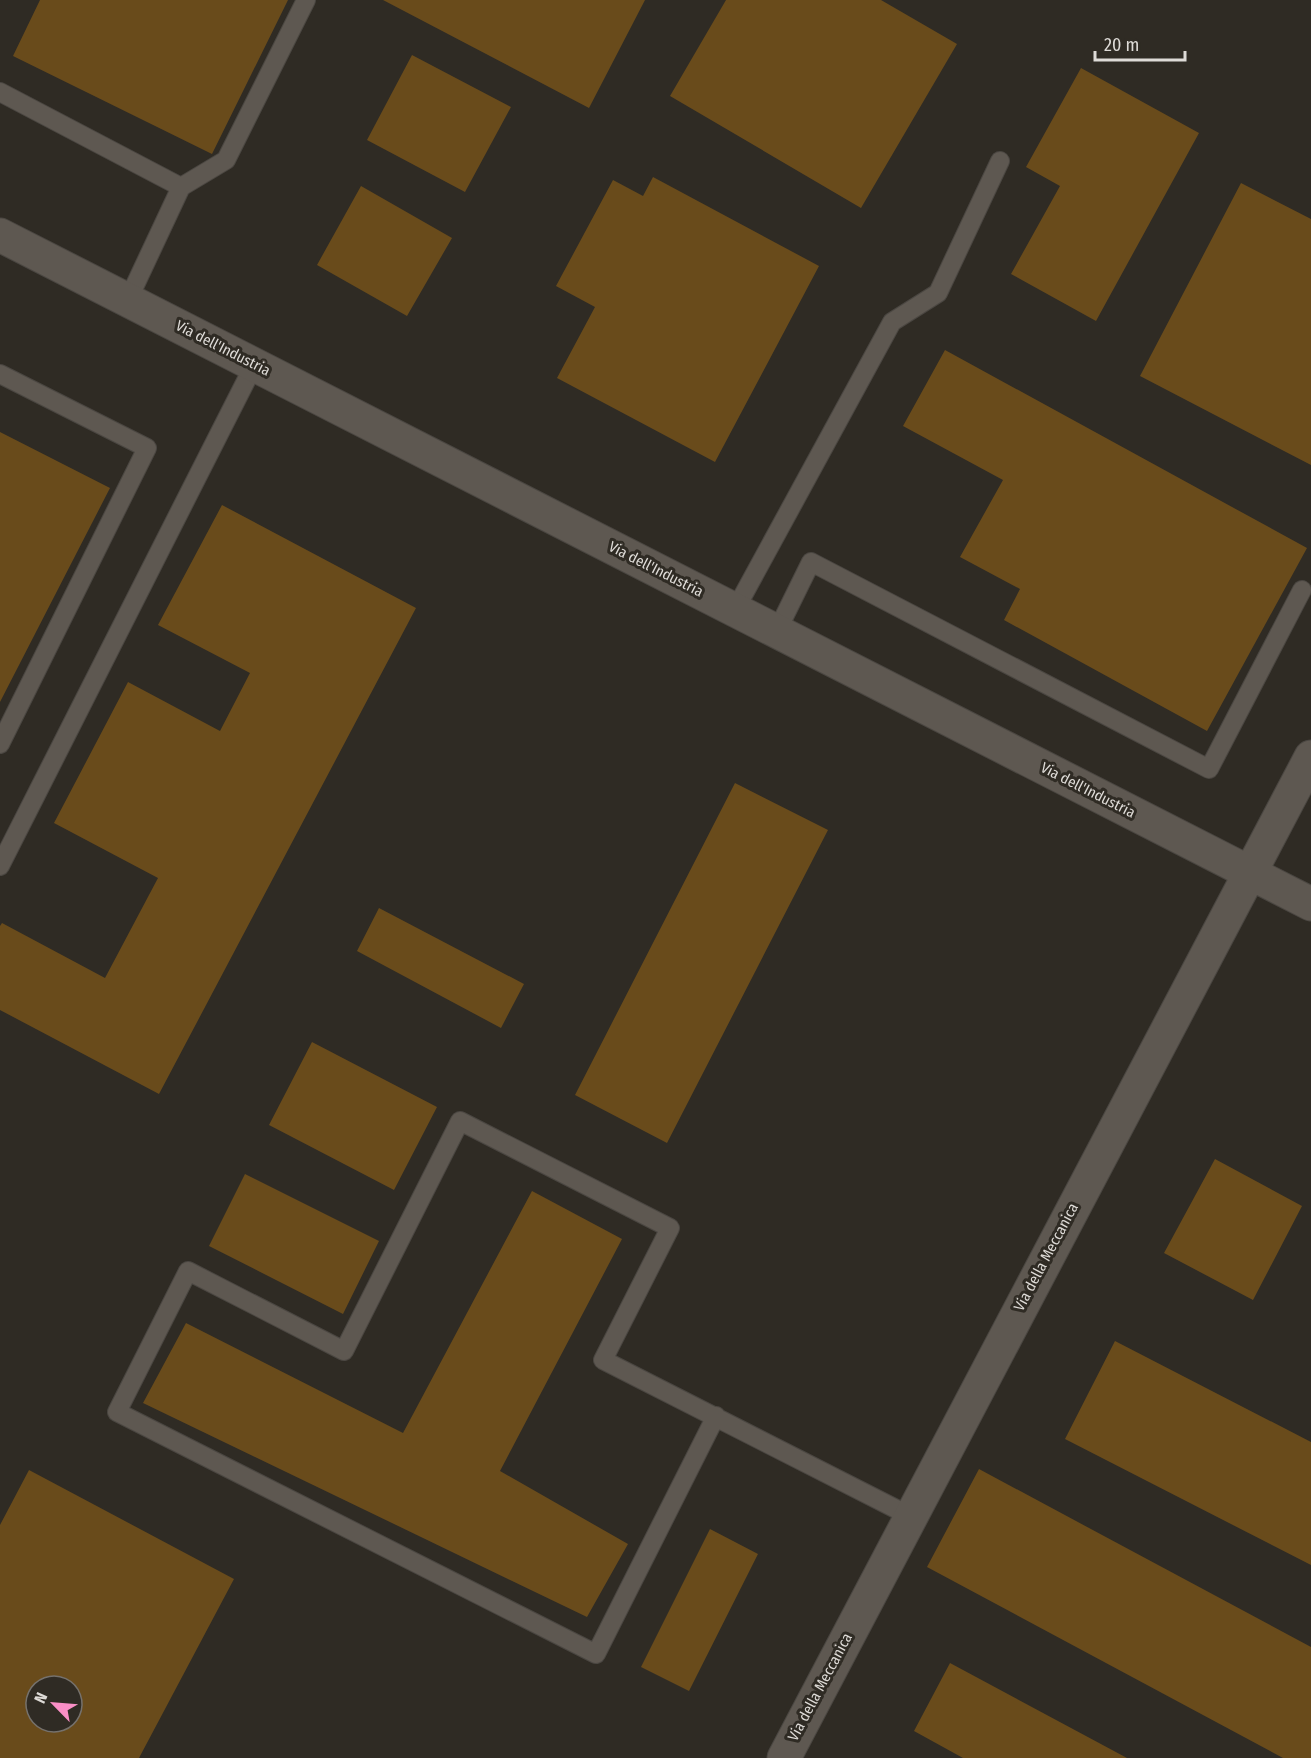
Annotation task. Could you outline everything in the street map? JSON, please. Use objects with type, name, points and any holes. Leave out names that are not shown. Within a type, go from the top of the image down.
[{"type":"street","name":"Via dell'Industria","points":[[0,235],[1311,904]]},
{"type":"street","name":"Via della Meccanica","points":[[784,1758],[1311,757]]},
{"type":"lane","points":[[128,300],[181,187],[226,160],[306,0]]},
{"type":"lane","points":[[0,92],[181,187]]},
{"type":"lane","points":[[735,610],[892,322],[938,294],[1000,161]]},
{"type":"lane","points":[[0,866],[254,365]]},
{"type":"lane","points":[[0,374],[147,448],[0,744]]},
{"type":"lane","points":[[777,631],[811,562],[1209,769],[1302,590]]},
{"type":"lane","points":[[716,1416],[596,1654],[117,1412],[188,1271],[344,1351],[460,1121],[670,1228],[603,1360],[716,1416],[910,1516]]},
{"type":"building","points":[[40,0],[288,0],[212,154],[13,56]]},
{"type":"building","points":[[383,0],[645,0],[589,108]]},
{"type":"building","points":[[726,0],[881,0],[957,44],[861,208],[670,96]]},
{"type":"building","points":[[412,55],[511,107],[465,192],[367,140]]},
{"type":"building","points":[[1081,68],[1199,133],[1096,321],[1011,274],[1060,186],[1026,167]]},
{"type":"building","points":[[653,177],[819,266],[715,462],[557,378],[595,307],[556,286],[613,180],[643,196]]},
{"type":"building","points":[[1241,183],[1311,219],[1311,465],[1140,376]]},
{"type":"building","points":[[361,186],[452,238],[407,316],[317,265]]},
{"type":"building","points":[[945,350],[1307,548],[1207,731],[1004,620],[1020,589],[960,557],[1003,480],[903,426]]},
{"type":"building","points":[[0,432],[110,488],[0,702]]},
{"type":"building","points":[[222,505],[416,608],[159,1094],[0,1010],[0,926],[2,923],[105,978],[158,878],[54,823],[128,682],[220,731],[250,673],[158,625]]},
{"type":"building","points":[[735,783],[828,830],[667,1143],[575,1095]]},
{"type":"building","points":[[379,908],[524,984],[501,1028],[357,951]]},
{"type":"building","points":[[312,1042],[437,1107],[394,1190],[269,1125]]},
{"type":"building","points":[[1215,1159],[1302,1206],[1253,1300],[1164,1253]]},
{"type":"building","points":[[245,1174],[379,1241],[343,1314],[209,1246]]},
{"type":"building","points":[[532,1191],[622,1239],[500,1471],[628,1544],[587,1617],[143,1403],[186,1323],[403,1433]]},
{"type":"building","points":[[1115,1341],[1311,1442],[1311,1565],[1065,1439]]},
{"type":"building","points":[[979,1469],[1311,1647],[1311,1758],[1283,1758],[927,1567]]},
{"type":"building","points":[[29,1470],[234,1579],[139,1758],[0,1758],[0,1525]]},
{"type":"building","points":[[710,1529],[758,1554],[689,1691],[641,1667]]},
{"type":"building","points":[[950,1663],[1127,1758],[963,1758],[914,1731]]}]
